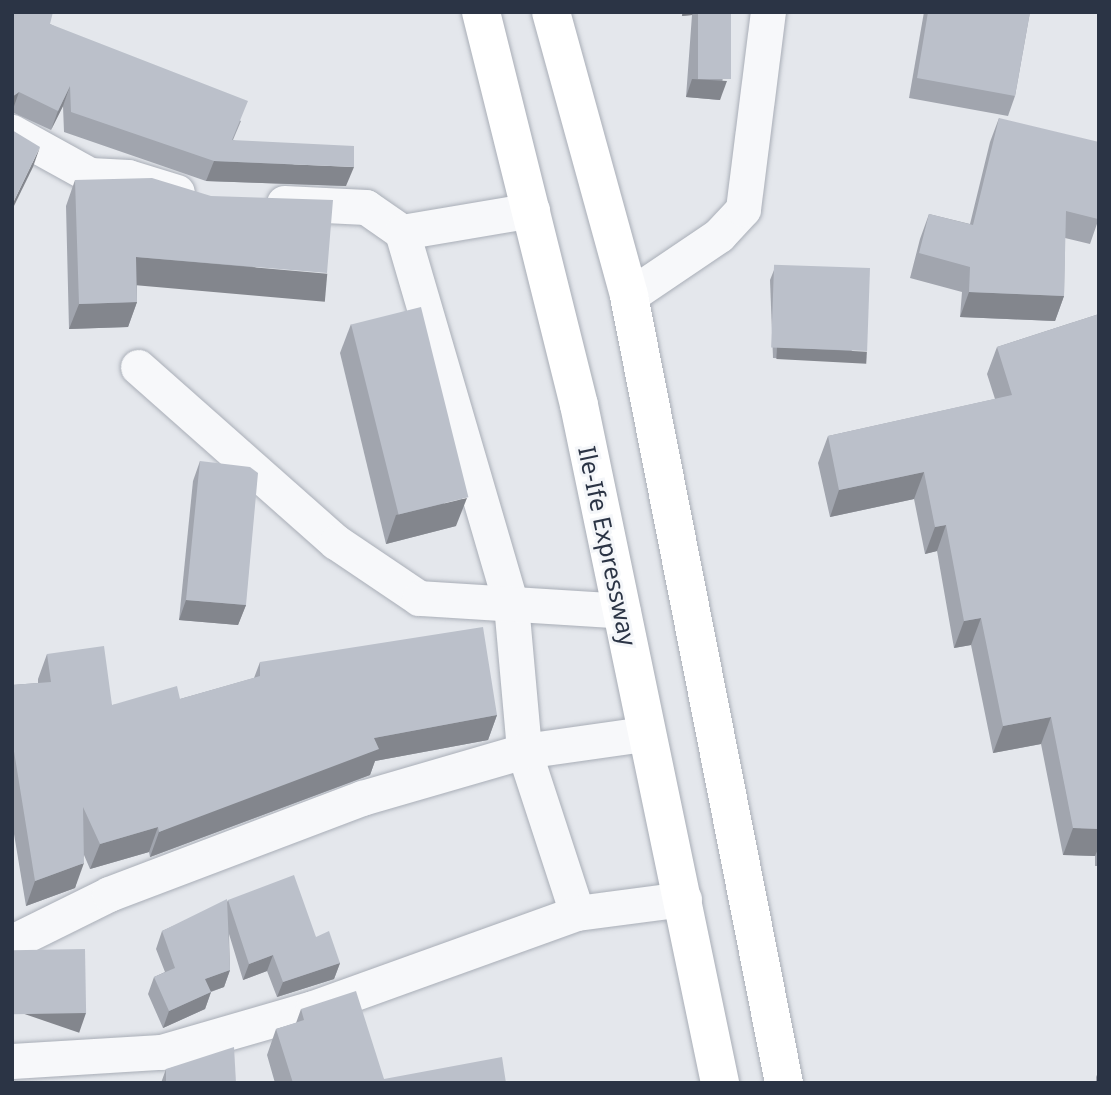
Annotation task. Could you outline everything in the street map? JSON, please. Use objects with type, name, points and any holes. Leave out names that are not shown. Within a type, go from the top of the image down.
[{"type":"main road","name":"Ile-Ife Expressway","points":[[481,12],[532,210],[623,611],[644,734],[684,899],[720,1083]]},
{"type":"main road","points":[[551,12],[629,296],[784,1083]]},
{"type":"street","points":[[629,296],[719,235],[743,209],[768,12]]},
{"type":"street","points":[[12,132],[90,174],[128,177],[215,201]]},
{"type":"street","points":[[250,201],[366,207],[402,232],[511,604],[524,751],[577,913]]},
{"type":"street","points":[[402,232],[532,210]]},
{"type":"street","points":[[138,367],[336,542],[419,598],[623,611]]},
{"type":"street","points":[[12,942],[109,894],[362,798],[524,751],[644,734]]},
{"type":"street","points":[[12,1061],[161,1052],[313,1008],[577,913],[684,899]]},
{"type":"building","points":[[12,12],[53,12],[50,24],[248,101],[232,140],[354,146],[354,167],[214,161],[71,112],[70,86],[58,111],[19,92],[12,97]]},
{"type":"building","points":[[698,12],[731,12],[731,79],[698,79]]},
{"type":"building","points":[[928,12],[1030,12],[1015,96],[917,78]]},
{"type":"building","points":[[999,118],[1099,142],[1098,219],[1066,211],[1064,296],[969,292],[970,267],[919,253],[929,214],[973,225]]},
{"type":"building","points":[[12,130],[40,147],[12,205]]},
{"type":"building","points":[[152,178],[211,196],[333,200],[327,273],[136,257],[137,302],[79,304],[75,180]]},
{"type":"building","points":[[774,265],[870,268],[867,351],[771,348]]},
{"type":"building","points":[[421,307],[468,497],[399,515],[351,324]]},
{"type":"building","points":[[1099,314],[1099,829],[1073,828],[1051,717],[1003,726],[981,618],[964,621],[946,525],[935,527],[924,472],[839,490],[828,436],[1012,395],[997,347]]},
{"type":"building","points":[[200,461],[250,467],[258,473],[246,605],[186,600]]},
{"type":"building","points":[[483,627],[497,715],[374,738],[379,749],[159,832],[158,827],[100,844],[83,807],[84,863],[35,881],[12,739],[12,685],[51,682],[47,654],[104,646],[112,705],[177,686],[180,699],[260,676],[260,662]]},
{"type":"building","points":[[294,875],[316,937],[329,931],[340,963],[283,982],[273,955],[249,964],[228,900]]},
{"type":"building","points":[[227,899],[230,970],[205,979],[211,992],[169,1011],[154,977],[175,968],[162,931]]},
{"type":"building","points":[[85,949],[86,1013],[13,1014],[12,950]]},
{"type":"building","points":[[356,991],[384,1079],[502,1057],[506,1083],[293,1083],[276,1029],[304,1020],[301,1009]]},
{"type":"building","points":[[234,1047],[236,1083],[166,1083],[166,1069]]}]
